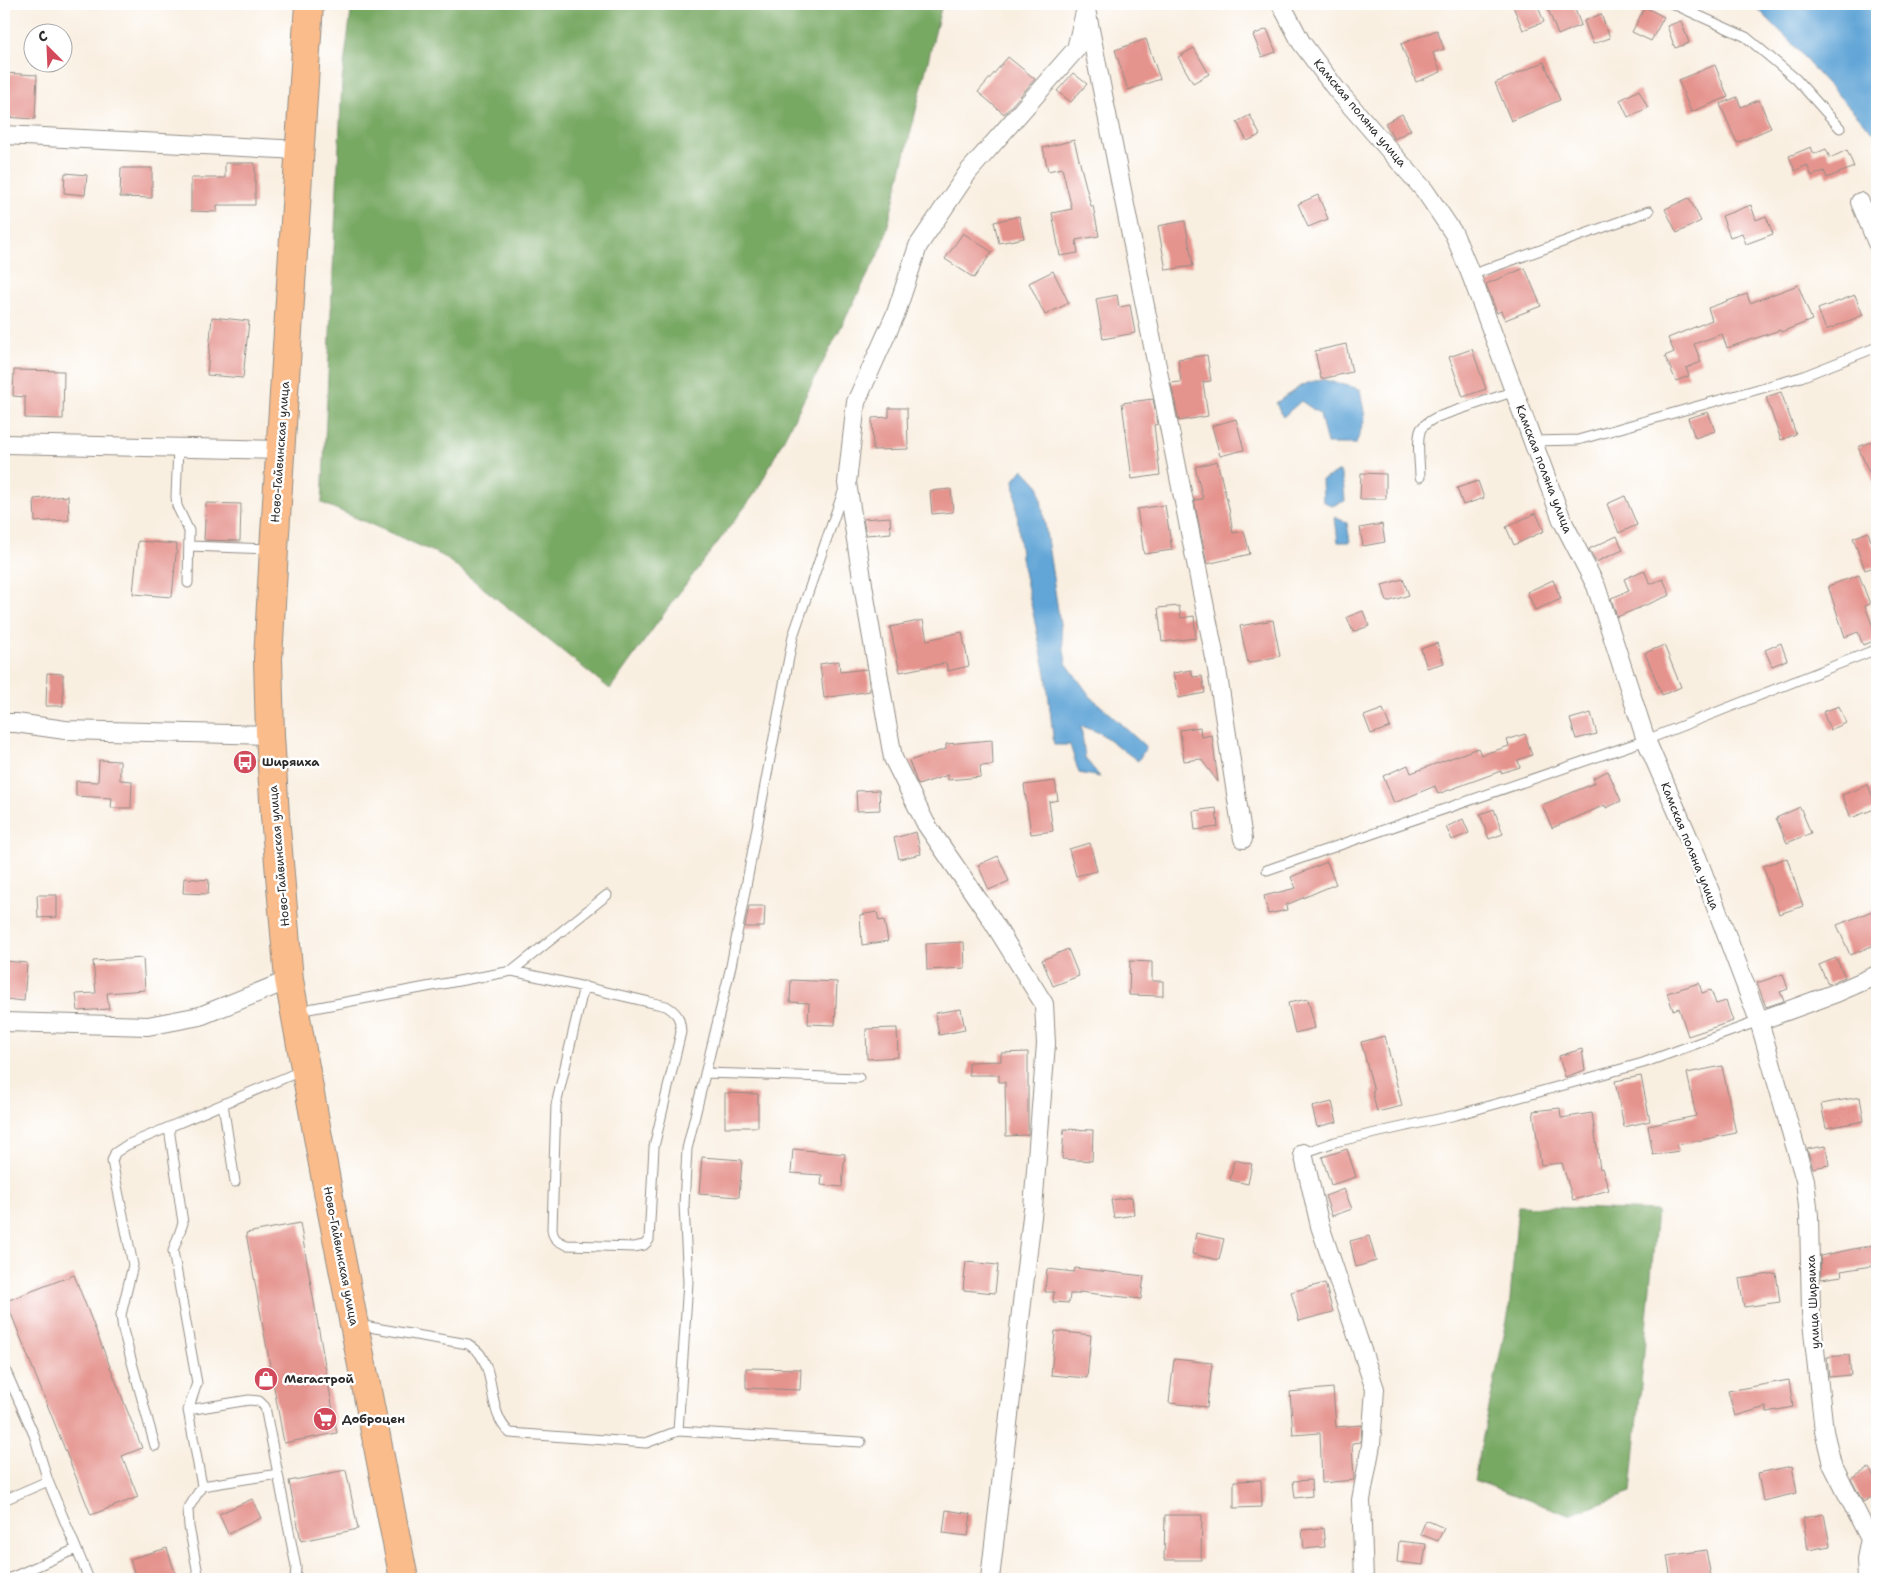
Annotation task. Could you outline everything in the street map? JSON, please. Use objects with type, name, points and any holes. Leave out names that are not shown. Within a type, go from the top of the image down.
[{"type":"main road","name":"Ново-Гайвинская улица","points":[[309,4],[268,659],[270,735],[289,980],[404,1579]]},
{"type":"street","name":"Камская поляна улица","points":[[1281,4],[1302,42],[1336,89],[1425,191],[1454,234],[1515,391],[1562,520],[1596,586],[1646,740],[1697,857],[1759,1021]]},
{"type":"street","points":[[990,1579],[1034,1208],[1046,1044],[1044,1004],[990,917],[926,824],[893,758],[847,483],[856,402],[896,313],[918,246],[969,171],[1076,49],[1086,6]]},
{"type":"street","points":[[1086,6],[1216,663],[1243,839]]},
{"type":"street","points":[[4,135],[300,150]]},
{"type":"street","points":[[1860,202],[1877,243]]},
{"type":"street","points":[[4,444],[280,450]]},
{"type":"street","points":[[4,723],[65,730],[270,735]]},
{"type":"street","points":[[1759,1021],[1836,993],[1877,975]]},
{"type":"street","points":[[4,1022],[148,1026],[200,1016],[289,980]]},
{"type":"street","name":"улица Ширяиха","points":[[1759,1021],[1805,1180],[1809,1216],[1811,1313],[1824,1431],[1832,1464],[1873,1541],[1866,1559],[1867,1579]]},
{"type":"street","points":[[1302,1153],[1320,1226],[1375,1389],[1371,1445],[1360,1500],[1364,1579]]},
{"type":"lane","points":[[1673,4],[1746,37],[1796,79],[1840,128]]},
{"type":"lane","points":[[1471,275],[1648,211]]},
{"type":"lane","points":[[1533,441],[1578,440],[1801,378],[1877,347]]},
{"type":"lane","points":[[1420,477],[1419,440],[1421,430],[1426,423],[1437,417],[1515,391]]},
{"type":"lane","points":[[178,448],[177,506],[189,532],[188,583]]},
{"type":"lane","points":[[678,1431],[688,1282],[684,1204],[687,1149],[733,956],[793,636],[847,483]]},
{"type":"lane","points":[[189,546],[274,549]]},
{"type":"lane","points":[[1267,870],[1646,740],[1877,648]]},
{"type":"lane","points":[[512,971],[607,895]]},
{"type":"lane","points":[[295,1011],[512,971],[584,986],[666,1006],[675,1011],[680,1019],[681,1032],[654,1146],[649,1240],[644,1245],[634,1247],[566,1244],[558,1242],[553,1236],[556,1105],[584,986]]},
{"type":"lane","points":[[1302,1153],[1335,1142],[1456,1115],[1643,1063],[1759,1021]]},
{"type":"lane","points":[[155,1446],[121,1315],[133,1265],[112,1161],[115,1153],[128,1145],[306,1069]]},
{"type":"lane","points":[[705,1073],[859,1078]]},
{"type":"lane","points":[[223,1104],[234,1182]]},
{"type":"lane","points":[[169,1128],[183,1223],[173,1251],[197,1383],[188,1410],[202,1486],[188,1509],[198,1579]]},
{"type":"lane","points":[[355,1325],[468,1344],[478,1352],[485,1362],[499,1416],[503,1427],[510,1433],[646,1443],[678,1431],[861,1442]]},
{"type":"lane","points":[[4,1367],[34,1435],[48,1480],[89,1579]]},
{"type":"lane","points":[[188,1410],[250,1400],[259,1401],[264,1407],[267,1414],[296,1567],[295,1579]]},
{"type":"lane","points":[[202,1486],[278,1474]]},
{"type":"lane","points":[[4,1500],[48,1480]]},
{"type":"lane","points":[[8,1579],[76,1549]]},
{"type":"green space","points":[[352,4],[942,4],[883,245],[757,491],[673,601],[610,689],[443,556],[322,503],[342,81]]},
{"type":"green space","points":[[1518,1206],[1657,1211],[1631,1493],[1569,1515],[1474,1480],[1509,1311]]},
{"type":"water","points":[[1753,4],[1877,4],[1877,136],[1816,72],[1791,42]]},
{"type":"water","points":[[1321,379],[1360,389],[1365,418],[1356,444],[1327,444],[1320,414],[1301,401],[1283,417],[1276,403],[1302,385]]},
{"type":"water","points":[[1023,469],[1039,486],[1066,663],[1090,696],[1146,747],[1138,761],[1100,733],[1081,726],[1085,758],[1100,777],[1079,773],[1070,745],[1054,745],[1046,674],[1021,557],[1014,480]]},
{"type":"water","points":[[1340,471],[1345,501],[1332,506],[1323,501],[1322,480]]},
{"type":"water","points":[[1335,517],[1347,523],[1350,542],[1338,542]]},
{"type":"building","points":[[1512,4],[1537,4],[1544,22],[1523,30]]},
{"type":"building","points":[[1546,4],[1573,4],[1581,25],[1558,35]]},
{"type":"building","points":[[1645,7],[1664,17],[1651,41],[1632,32]]},
{"type":"building","points":[[1601,14],[1610,38],[1593,44],[1584,21]]},
{"type":"building","points":[[1681,21],[1689,43],[1675,48],[1667,26]]},
{"type":"building","points":[[1267,29],[1276,52],[1262,57],[1253,35]]},
{"type":"building","points":[[1437,30],[1444,49],[1433,53],[1441,72],[1416,82],[1401,44]]},
{"type":"building","points":[[1146,39],[1160,79],[1128,90],[1115,50]]},
{"type":"building","points":[[1194,48],[1209,74],[1193,83],[1178,57]]},
{"type":"building","points":[[1008,57],[1035,79],[1004,114],[978,92]]},
{"type":"building","points":[[1544,62],[1560,100],[1511,121],[1495,83]]},
{"type":"building","points":[[1715,65],[1728,97],[1691,112],[1678,80]]},
{"type":"building","points":[[4,73],[37,75],[35,119],[4,117]]},
{"type":"building","points":[[1073,73],[1087,84],[1071,102],[1057,91]]},
{"type":"building","points":[[1639,90],[1648,108],[1628,117],[1620,100]]},
{"type":"building","points":[[1737,97],[1741,107],[1759,100],[1771,128],[1737,143],[1720,104]]},
{"type":"building","points":[[1402,114],[1411,130],[1394,139],[1385,123]]},
{"type":"building","points":[[1250,115],[1260,135],[1247,141],[1237,122]]},
{"type":"building","points":[[1074,140],[1091,206],[1093,206],[1099,236],[1076,240],[1078,253],[1060,256],[1052,213],[1072,209],[1062,168],[1048,171],[1043,148]]},
{"type":"building","points":[[1811,147],[1814,154],[1826,149],[1830,158],[1847,150],[1854,167],[1827,178],[1824,171],[1812,176],[1807,165],[1795,171],[1789,156]]},
{"type":"building","points":[[225,163],[255,163],[255,205],[217,205],[217,212],[191,211],[191,178],[225,178]]},
{"type":"building","points":[[121,168],[152,168],[152,198],[120,197]]},
{"type":"building","points":[[65,173],[87,175],[85,195],[64,193]]},
{"type":"building","points":[[1318,195],[1328,219],[1308,227],[1298,204]]},
{"type":"building","points":[[1689,198],[1701,221],[1677,233],[1665,209]]},
{"type":"building","points":[[1751,205],[1756,220],[1766,216],[1773,234],[1746,244],[1742,233],[1730,237],[1722,216]]},
{"type":"building","points":[[1019,216],[1024,238],[999,243],[994,222]]},
{"type":"building","points":[[1185,221],[1193,266],[1166,270],[1158,226]]},
{"type":"building","points":[[963,233],[992,252],[974,278],[945,259]]},
{"type":"building","points":[[1525,268],[1541,306],[1505,320],[1501,311],[1497,313],[1486,284]]},
{"type":"building","points":[[1053,271],[1069,303],[1045,315],[1029,283]]},
{"type":"building","points":[[1798,285],[1812,320],[1781,332],[1780,330],[1727,348],[1722,334],[1694,344],[1701,362],[1686,368],[1689,376],[1676,381],[1665,356],[1674,352],[1668,338],[1712,320],[1708,308],[1747,294],[1750,303]]},
{"type":"building","points":[[1117,295],[1119,307],[1130,305],[1135,333],[1103,339],[1096,299]]},
{"type":"building","points":[[1855,295],[1863,315],[1826,330],[1818,309]]},
{"type":"building","points":[[212,317],[249,321],[243,378],[207,375]]},
{"type":"building","points":[[1346,344],[1352,372],[1321,379],[1315,351]]},
{"type":"building","points":[[1472,349],[1486,389],[1463,397],[1449,357]]},
{"type":"building","points":[[1207,355],[1211,381],[1203,382],[1208,416],[1179,421],[1171,383],[1181,382],[1178,359]]},
{"type":"building","points":[[14,370],[64,371],[63,419],[25,418],[25,397],[13,396]]},
{"type":"building","points":[[1781,392],[1796,434],[1781,440],[1766,397]]},
{"type":"building","points":[[1153,399],[1158,424],[1154,425],[1160,475],[1132,479],[1122,403]]},
{"type":"building","points":[[889,408],[907,408],[908,449],[873,450],[872,418],[889,417]]},
{"type":"building","points":[[1708,412],[1715,431],[1695,438],[1688,418]]},
{"type":"building","points":[[1236,419],[1244,450],[1220,456],[1212,426]]},
{"type":"building","points":[[1877,439],[1877,490],[1858,447]]},
{"type":"building","points":[[1217,461],[1229,508],[1233,533],[1244,531],[1250,554],[1207,564],[1194,500],[1203,499],[1195,467]]},
{"type":"building","points":[[1361,473],[1386,474],[1386,499],[1360,499]]},
{"type":"building","points":[[1478,481],[1484,498],[1463,505],[1457,488]]},
{"type":"building","points":[[951,489],[953,512],[932,514],[930,491]]},
{"type":"building","points":[[68,496],[69,520],[35,522],[34,499]]},
{"type":"building","points":[[1625,496],[1637,525],[1619,533],[1607,504]]},
{"type":"building","points":[[206,503],[241,504],[240,541],[204,540]]},
{"type":"building","points":[[1165,505],[1172,550],[1144,554],[1137,509]]},
{"type":"building","points":[[1536,513],[1544,531],[1514,545],[1506,527]]},
{"type":"building","points":[[890,517],[891,533],[866,535],[863,519]]},
{"type":"building","points":[[1382,524],[1385,542],[1363,546],[1360,528]]},
{"type":"building","points":[[1868,532],[1877,558],[1877,566],[1865,570],[1853,538]]},
{"type":"building","points":[[1617,536],[1623,550],[1596,562],[1589,549]]},
{"type":"building","points":[[138,541],[177,544],[172,597],[133,594]]},
{"type":"building","points":[[1644,570],[1650,584],[1663,579],[1670,595],[1617,617],[1611,598],[1629,591],[1624,579]]},
{"type":"building","points":[[1859,575],[1870,604],[1865,606],[1877,637],[1877,640],[1863,645],[1858,632],[1845,637],[1828,586]]},
{"type":"building","points":[[1403,579],[1409,595],[1387,602],[1382,585]]},
{"type":"building","points":[[1553,580],[1561,599],[1535,610],[1527,592]]},
{"type":"building","points":[[1179,606],[1181,618],[1194,616],[1196,638],[1162,642],[1158,608]]},
{"type":"building","points":[[1363,611],[1369,626],[1353,632],[1347,617]]},
{"type":"building","points":[[923,620],[927,640],[962,632],[969,666],[948,671],[946,663],[900,672],[890,627]]},
{"type":"building","points":[[1273,620],[1280,656],[1248,663],[1240,626]]},
{"type":"building","points":[[1437,643],[1444,663],[1427,668],[1421,649]]},
{"type":"building","points":[[1781,643],[1787,660],[1772,666],[1765,650]]},
{"type":"building","points":[[1664,645],[1681,687],[1662,695],[1645,653]]},
{"type":"building","points":[[839,661],[840,672],[867,669],[870,691],[824,698],[820,664]]},
{"type":"building","points":[[1191,670],[1193,677],[1202,676],[1205,693],[1178,698],[1173,673]]},
{"type":"building","points":[[47,673],[63,674],[63,706],[46,706]]},
{"type":"building","points":[[1839,706],[1846,723],[1830,730],[1823,712]]},
{"type":"building","points":[[1383,709],[1390,727],[1371,734],[1364,716]]},
{"type":"building","points":[[1591,713],[1597,734],[1576,739],[1570,719]]},
{"type":"building","points":[[1200,727],[1201,737],[1212,735],[1218,782],[1201,759],[1184,761],[1180,730]]},
{"type":"building","points":[[1525,734],[1532,755],[1518,760],[1520,767],[1501,773],[1501,771],[1438,794],[1435,786],[1394,803],[1383,776],[1408,765],[1411,773],[1478,748],[1481,755],[1509,746],[1507,740]]},
{"type":"building","points":[[992,740],[993,765],[980,766],[981,777],[948,780],[948,775],[918,785],[909,761],[946,749],[946,744]]},
{"type":"building","points":[[99,760],[120,761],[120,780],[132,781],[131,808],[111,808],[112,798],[76,796],[76,781],[98,782]]},
{"type":"building","points":[[1608,771],[1621,801],[1606,808],[1605,805],[1552,828],[1542,805],[1595,783],[1593,778]]},
{"type":"building","points":[[1055,781],[1058,800],[1049,802],[1053,831],[1031,834],[1024,785]]},
{"type":"building","points":[[1868,785],[1877,808],[1851,818],[1842,795]]},
{"type":"building","points":[[879,790],[880,810],[857,811],[856,791]]},
{"type":"building","points":[[1800,807],[1811,833],[1787,843],[1776,818]]},
{"type":"building","points":[[1216,808],[1218,827],[1195,830],[1193,811]]},
{"type":"building","points":[[1494,809],[1503,834],[1489,839],[1480,814]]},
{"type":"building","points":[[1463,819],[1469,833],[1452,840],[1446,827]]},
{"type":"building","points":[[916,832],[921,854],[899,859],[894,838]]},
{"type":"building","points":[[1090,843],[1097,871],[1076,876],[1069,849]]},
{"type":"building","points":[[998,856],[1009,881],[989,890],[978,865]]},
{"type":"building","points":[[1787,858],[1803,906],[1779,914],[1763,866]]},
{"type":"building","points":[[1327,862],[1336,884],[1286,905],[1287,910],[1268,914],[1264,896],[1296,888],[1291,877]]},
{"type":"building","points":[[184,878],[209,880],[208,894],[183,893]]},
{"type":"building","points":[[37,895],[57,895],[57,917],[38,918]]},
{"type":"building","points":[[749,906],[765,906],[764,927],[745,927]]},
{"type":"building","points":[[1877,909],[1877,944],[1850,955],[1837,925]]},
{"type":"building","points":[[877,912],[879,921],[884,920],[888,941],[862,945],[860,915]]},
{"type":"building","points":[[964,942],[965,968],[927,970],[926,944]]},
{"type":"building","points":[[1068,949],[1079,976],[1053,986],[1042,960]]},
{"type":"building","points":[[143,958],[145,990],[107,993],[109,1009],[78,1011],[76,994],[96,993],[93,961]]},
{"type":"building","points":[[1836,958],[1845,977],[1828,984],[1819,965]]},
{"type":"building","points":[[6,961],[27,963],[24,1001],[4,999]]},
{"type":"building","points":[[1130,961],[1152,962],[1152,981],[1163,981],[1163,996],[1129,995]]},
{"type":"building","points":[[1783,974],[1788,989],[1780,992],[1784,1001],[1766,1007],[1757,983]]},
{"type":"building","points":[[791,980],[837,982],[835,1025],[808,1024],[809,1003],[790,1002]]},
{"type":"building","points":[[1699,983],[1702,993],[1711,990],[1716,1004],[1726,1001],[1733,1021],[1688,1036],[1679,1008],[1673,1010],[1667,993]]},
{"type":"building","points":[[1308,999],[1315,1028],[1295,1033],[1288,1003]]},
{"type":"building","points":[[961,1009],[965,1030],[939,1035],[935,1013]]},
{"type":"building","points":[[897,1028],[898,1057],[867,1059],[866,1029]]},
{"type":"building","points":[[1385,1036],[1402,1106],[1377,1112],[1372,1091],[1374,1091],[1361,1042]]},
{"type":"building","points":[[1582,1049],[1585,1070],[1565,1077],[1559,1056]]},
{"type":"building","points":[[1028,1052],[1028,1135],[1006,1136],[1005,1082],[999,1082],[999,1075],[969,1075],[969,1062],[1001,1061],[1001,1053]]},
{"type":"building","points":[[1722,1066],[1736,1133],[1677,1145],[1679,1151],[1653,1155],[1648,1126],[1696,1116],[1687,1073]]},
{"type":"building","points":[[1641,1076],[1650,1121],[1624,1127],[1615,1081]]},
{"type":"building","points":[[725,1093],[758,1094],[758,1127],[725,1127]]},
{"type":"building","points":[[1860,1097],[1864,1121],[1826,1128],[1821,1104]]},
{"type":"building","points":[[1332,1102],[1337,1122],[1317,1127],[1312,1107]]},
{"type":"building","points":[[1560,1108],[1561,1118],[1592,1113],[1600,1169],[1602,1168],[1609,1190],[1573,1200],[1562,1163],[1541,1165],[1533,1111]]},
{"type":"building","points":[[1064,1129],[1093,1130],[1092,1161],[1062,1159]]},
{"type":"building","points":[[1826,1146],[1829,1165],[1813,1168],[1807,1149]]},
{"type":"building","points":[[793,1149],[845,1154],[842,1187],[821,1185],[822,1175],[791,1173]]},
{"type":"building","points":[[1347,1149],[1356,1177],[1331,1185],[1322,1157]]},
{"type":"building","points":[[702,1157],[742,1160],[739,1197],[699,1194]]},
{"type":"building","points":[[1234,1160],[1252,1164],[1248,1184],[1230,1180]]},
{"type":"building","points":[[1344,1189],[1352,1209],[1332,1216],[1325,1196]]},
{"type":"building","points":[[1132,1197],[1134,1215],[1114,1218],[1111,1200]]},
{"type":"building","points":[[300,1223],[337,1433],[284,1443],[246,1233]]},
{"type":"building","points":[[1196,1233],[1224,1239],[1219,1260],[1192,1254]]},
{"type":"building","points":[[1369,1236],[1376,1261],[1356,1267],[1350,1241]]},
{"type":"building","points":[[1877,1244],[1877,1265],[1841,1271],[1842,1276],[1821,1279],[1820,1256]]},
{"type":"building","points":[[966,1262],[998,1265],[995,1293],[963,1290]]},
{"type":"building","points":[[1075,1268],[1144,1276],[1141,1299],[1079,1292],[1079,1294],[1070,1294],[1069,1303],[1053,1302],[1054,1292],[1045,1292],[1047,1269],[1074,1272]]},
{"type":"building","points":[[1776,1273],[1780,1302],[1744,1307],[1739,1279]]},
{"type":"building","points":[[74,1275],[142,1448],[122,1456],[138,1497],[91,1515],[6,1301]]},
{"type":"building","points":[[1325,1283],[1333,1312],[1299,1321],[1291,1292]]},
{"type":"building","points":[[1055,1331],[1091,1335],[1087,1378],[1051,1375]]},
{"type":"building","points":[[1849,1355],[1851,1375],[1829,1377],[1827,1357]]},
{"type":"building","points":[[1174,1359],[1212,1363],[1207,1407],[1169,1403]]},
{"type":"building","points":[[746,1368],[801,1369],[800,1390],[746,1388]]},
{"type":"building","points":[[1789,1380],[1793,1407],[1767,1412],[1766,1407],[1735,1416],[1728,1391]]},
{"type":"building","points":[[1333,1388],[1336,1427],[1362,1425],[1361,1442],[1352,1443],[1354,1480],[1322,1483],[1320,1433],[1293,1435],[1290,1392]]},
{"type":"building","points":[[1792,1466],[1797,1493],[1763,1501],[1758,1473]]},
{"type":"building","points":[[1869,1468],[1877,1483],[1877,1494],[1863,1502],[1851,1479]]},
{"type":"building","points":[[346,1470],[358,1529],[301,1541],[289,1481]]},
{"type":"building","points":[[1261,1480],[1262,1507],[1234,1508],[1234,1481]]},
{"type":"building","points":[[1311,1480],[1312,1496],[1295,1498],[1293,1481]]},
{"type":"building","points":[[252,1499],[261,1518],[228,1534],[219,1514]]},
{"type":"building","points":[[946,1510],[971,1514],[968,1536],[943,1533]]},
{"type":"building","points":[[1824,1514],[1830,1546],[1808,1550],[1803,1518]]},
{"type":"building","points":[[1165,1515],[1202,1515],[1201,1560],[1164,1560]]},
{"type":"building","points":[[1426,1520],[1444,1528],[1438,1541],[1420,1534]]},
{"type":"building","points":[[1323,1528],[1325,1547],[1304,1549],[1302,1530]]},
{"type":"building","points":[[1399,1541],[1426,1544],[1423,1565],[1397,1562]]},
{"type":"building","points":[[167,1548],[177,1579],[136,1579],[130,1559]]},
{"type":"building","points":[[1706,1550],[1711,1577],[1671,1579],[1667,1556]]},
{"type":"place","name":"Ширяиха","points":[[245,762]]},
{"type":"place","name":"Мегастрой","points":[[266,1379]]},
{"type":"place","name":"Доброцен","points":[[325,1419]]}]
